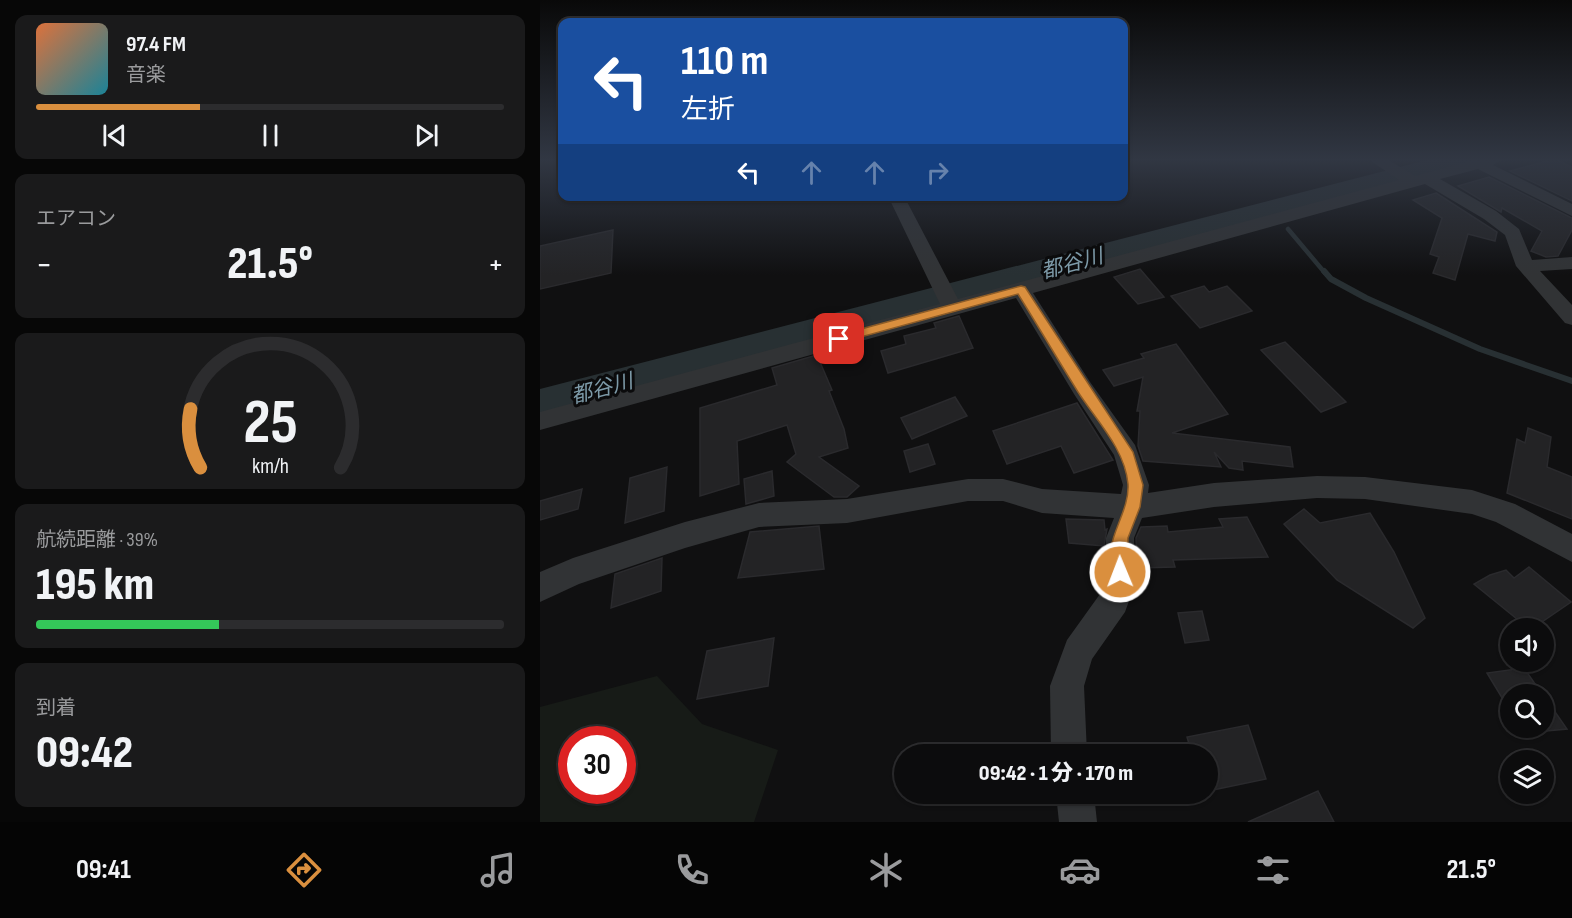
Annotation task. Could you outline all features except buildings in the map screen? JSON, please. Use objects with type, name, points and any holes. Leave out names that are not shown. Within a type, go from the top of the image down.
[{"type":"street","points":[[540,421],[949,301],[1021,289],[1347,197]]},
{"type":"street","points":[[1451,197],[1490,216],[1513,233],[1525,266],[1572,318]]},
{"type":"street","points":[[1545,197],[1572,211]]},
{"type":"street","points":[[899,201],[949,301]]},
{"type":"street","points":[[1525,266],[1572,263]]},
{"type":"street","points":[[1021,289],[1082,388],[1126,452],[1136,485],[1132,507],[1120,538],[1120,572],[1114,601],[1078,651],[1067,686],[1068,744]]},
{"type":"street","points":[[540,587],[573,572],[685,535],[759,515],[847,511],[968,490],[1003,490],[1042,501],[1132,507],[1214,495],[1317,487],[1365,488],[1472,502],[1505,513],[1572,549]]},
{"type":"street","points":[[1075,804],[1078,822]]},
{"type":"shaded area","points":[[657,676],[702,724],[778,750],[754,822],[540,822],[540,707]]},
{"type":"waterway","name":"都谷川","points":[[540,405],[1320,197]]},
{"type":"waterway","points":[[1288,229],[1325,273]]},
{"type":"waterway","points":[[1324,271],[1331,279],[1366,298],[1480,349],[1572,381]]},
{"type":"route","points":[[839,339],[1021,289],[1082,388],[1126,452],[1136,485],[1132,507],[1120,538],[1120,572]]}]
